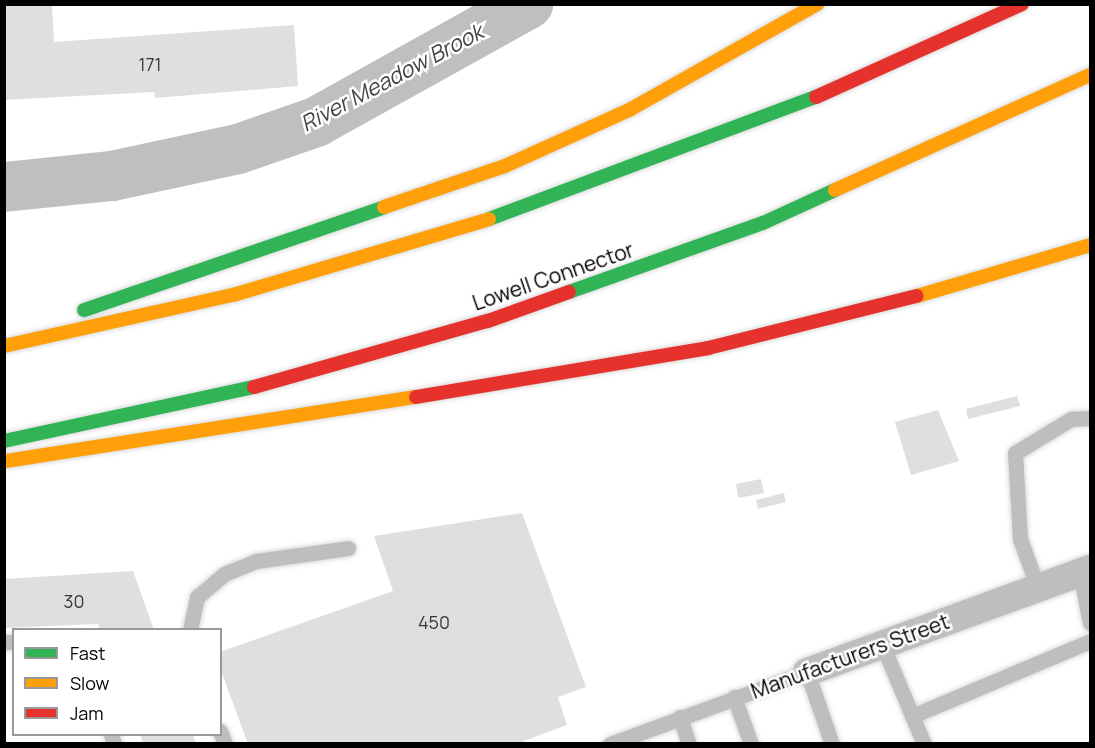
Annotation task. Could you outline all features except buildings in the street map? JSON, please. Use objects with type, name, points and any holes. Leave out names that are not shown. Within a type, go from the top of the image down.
[{"type":"highway","points":[[4,336],[506,166],[631,110],[816,4]]},
{"type":"highway","points":[[4,346],[233,295],[438,237],[705,143],[892,66],[1022,4]]},
{"type":"highway","name":"Lowell Connector","points":[[4,441],[288,380],[488,321],[763,223],[1090,75]]},
{"type":"highway","points":[[4,461],[140,444],[708,348],[862,312],[1090,245]]},
{"type":"street","name":"Manufacturers Street","points":[[807,672],[1085,570]]},
{"type":"lane","points":[[1038,588],[1020,539],[1015,453],[1071,419],[1090,418]]},
{"type":"lane","points":[[190,628],[197,597],[224,574],[256,561],[348,548]]},
{"type":"lane","points":[[1085,570],[1090,623]]},
{"type":"lane","points":[[912,716],[1090,641]]},
{"type":"lane","points":[[882,644],[924,744]]},
{"type":"lane","points":[[807,672],[832,744]]},
{"type":"lane","name":"Manufacturers Street","points":[[617,742],[807,672]]},
{"type":"lane","points":[[734,697],[751,744]]},
{"type":"lane","points":[[680,717],[689,744]]},
{"type":"waterway","name":"River Meadow Brook","points":[[4,187],[112,176],[238,149],[316,122],[528,4]]},
{"type":"traffic: fast","points":[[489,219],[816,97]]},
{"type":"traffic: fast","points":[[569,292],[763,223],[835,190]]},
{"type":"traffic: fast","points":[[84,310],[384,207]]},
{"type":"traffic: fast","points":[[4,441],[254,387]]},
{"type":"traffic: slow","points":[[384,207],[505,166],[631,109],[817,4]]},
{"type":"traffic: slow","points":[[835,190],[1090,75]]},
{"type":"traffic: slow","points":[[4,346],[233,295],[489,219]]},
{"type":"traffic: slow","points":[[917,296],[1090,245]]},
{"type":"traffic: slow","points":[[6,461],[416,397]]},
{"type":"traffic: jam","points":[[816,97],[1022,4]]},
{"type":"traffic: jam","points":[[254,387],[488,321],[569,292]]},
{"type":"traffic: jam","points":[[416,397],[708,348],[917,296]]}]
